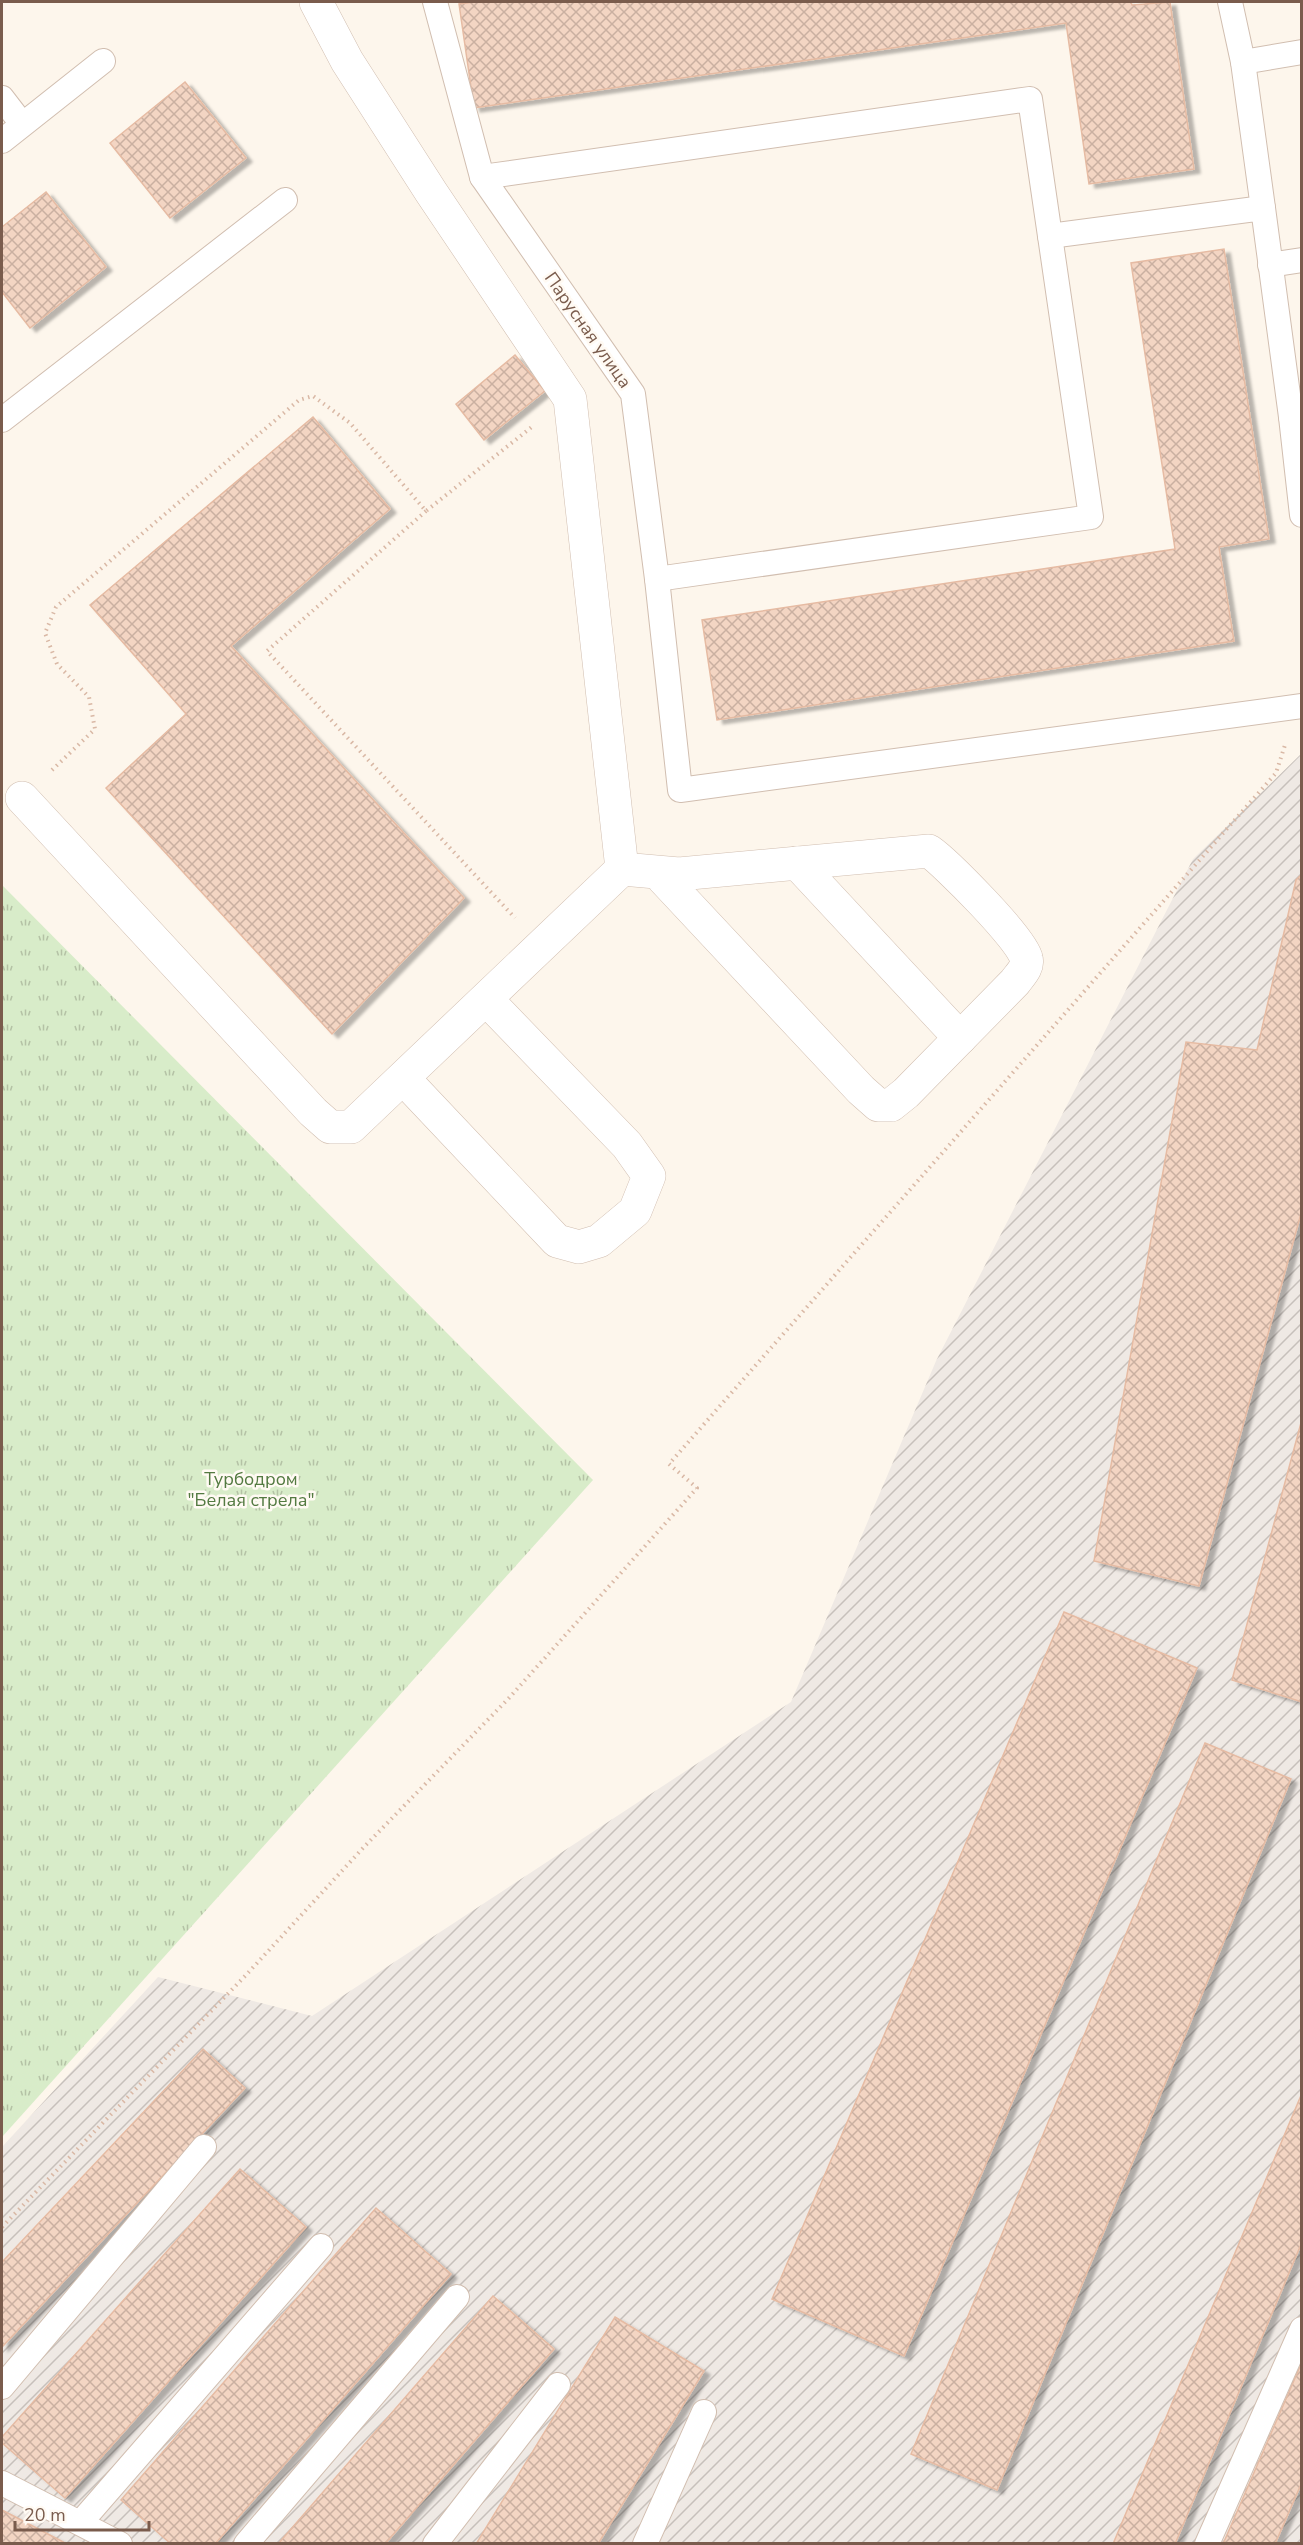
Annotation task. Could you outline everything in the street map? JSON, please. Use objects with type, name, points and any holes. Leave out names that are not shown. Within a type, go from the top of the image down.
[{"type":"street","points":[[316,2],[347,61],[425,183],[570,399],[622,869]]},
{"type":"street","points":[[22,798],[313,1112],[330,1127],[351,1127],[622,869],[657,872],[679,874],[928,851],[1013,936],[1026,957],[1026,967],[1015,982],[906,1093],[891,1105],[878,1105],[861,1090],[657,872]]},
{"type":"street","points":[[797,863],[960,1038]]},
{"type":"street","points":[[403,1078],[557,1241],[579,1247],[599,1241],[635,1211],[649,1176],[627,1145],[486,999]]},
{"type":"lane","name":"Парусная улица","points":[[435,2],[482,177],[633,394],[657,579],[680,790],[1294,707]]},
{"type":"lane","points":[[1230,2],[1243,62],[1270,265],[1296,417],[1302,515]]},
{"type":"lane","points":[[1243,62],[1302,52]]},
{"type":"lane","points":[[2,141],[103,61]]},
{"type":"lane","points":[[2,98],[22,124]]},
{"type":"lane","points":[[482,177],[1030,99],[1091,517],[657,579]]},
{"type":"lane","points":[[2,420],[285,200]]},
{"type":"lane","points":[[1050,236],[1263,208]]},
{"type":"lane","points":[[1270,265],[1302,260]]},
{"type":"lane","points":[[2,2387],[204,2147]]},
{"type":"lane","points":[[81,2522],[321,2246]]},
{"type":"lane","points":[[246,2544],[458,2297]]},
{"type":"lane","points":[[1207,2544],[1302,2329]]},
{"type":"lane","points":[[435,2544],[558,2385]]},
{"type":"lane","points":[[653,2541],[704,2412]]},
{"type":"lane","points":[[2,2483],[120,2544]]},
{"type":"path","points":[[22,798],[95,729],[89,697],[57,664],[45,633],[56,607],[299,400],[313,396],[350,423],[426,511]]},
{"type":"path","points":[[541,946],[267,651],[426,511],[485,462],[570,399]]},
{"type":"path","points":[[2,2227],[247,1974],[363,1848],[509,1698],[697,1488],[669,1464],[1276,773],[1294,707]]},
{"type":"shaded area","points":[[1301,754],[1301,2543],[2,2543],[2,2147],[158,1977],[312,2016],[791,1702],[936,1361],[1193,859]]},
{"type":"green space","name":"Турбодром \"Белая стрела\"","points":[[2,885],[593,1480],[2,2137]]},
{"type":"building","points":[[474,2],[1131,2],[1132,5],[1170,2],[1194,169],[1089,184],[1066,23],[474,108],[459,4]]},
{"type":"building","points":[[185,82],[246,158],[170,218],[110,143]]},
{"type":"building","points":[[46,192],[106,267],[30,328],[2,292],[2,227]]},
{"type":"building","points":[[1224,249],[1269,539],[1219,547],[1234,641],[717,720],[702,620],[1175,549],[1131,263]]},
{"type":"building","points":[[515,355],[545,391],[484,440],[456,404]]},
{"type":"building","points":[[313,417],[390,509],[231,646],[464,898],[332,1034],[106,788],[186,714],[90,605]]},
{"type":"building","points":[[1302,874],[1302,1210],[1199,1586],[1094,1561],[1186,1042],[1257,1050],[1296,880]]},
{"type":"building","points":[[1302,1419],[1302,1702],[1232,1680]]},
{"type":"building","points":[[1064,1612],[1197,1668],[904,2356],[772,2299]]},
{"type":"building","points":[[1205,1743],[1291,1779],[997,2490],[911,2454]]},
{"type":"building","points":[[203,2049],[245,2088],[2,2347],[2,2262]]},
{"type":"building","points":[[1302,2093],[1302,2242],[1175,2544],[1113,2544]]},
{"type":"building","points":[[240,2169],[306,2227],[65,2498],[2,2443],[2,2437]]},
{"type":"building","points":[[376,2208],[451,2274],[215,2544],[171,2544],[121,2500]]},
{"type":"building","points":[[493,2296],[554,2349],[385,2544],[278,2544]]},
{"type":"building","points":[[615,2317],[704,2371],[598,2544],[476,2544]]},
{"type":"building","points":[[1302,2362],[1302,2482],[1275,2544],[1223,2544]]},
{"type":"building","points":[[2,2510],[67,2544],[2,2544]]}]
